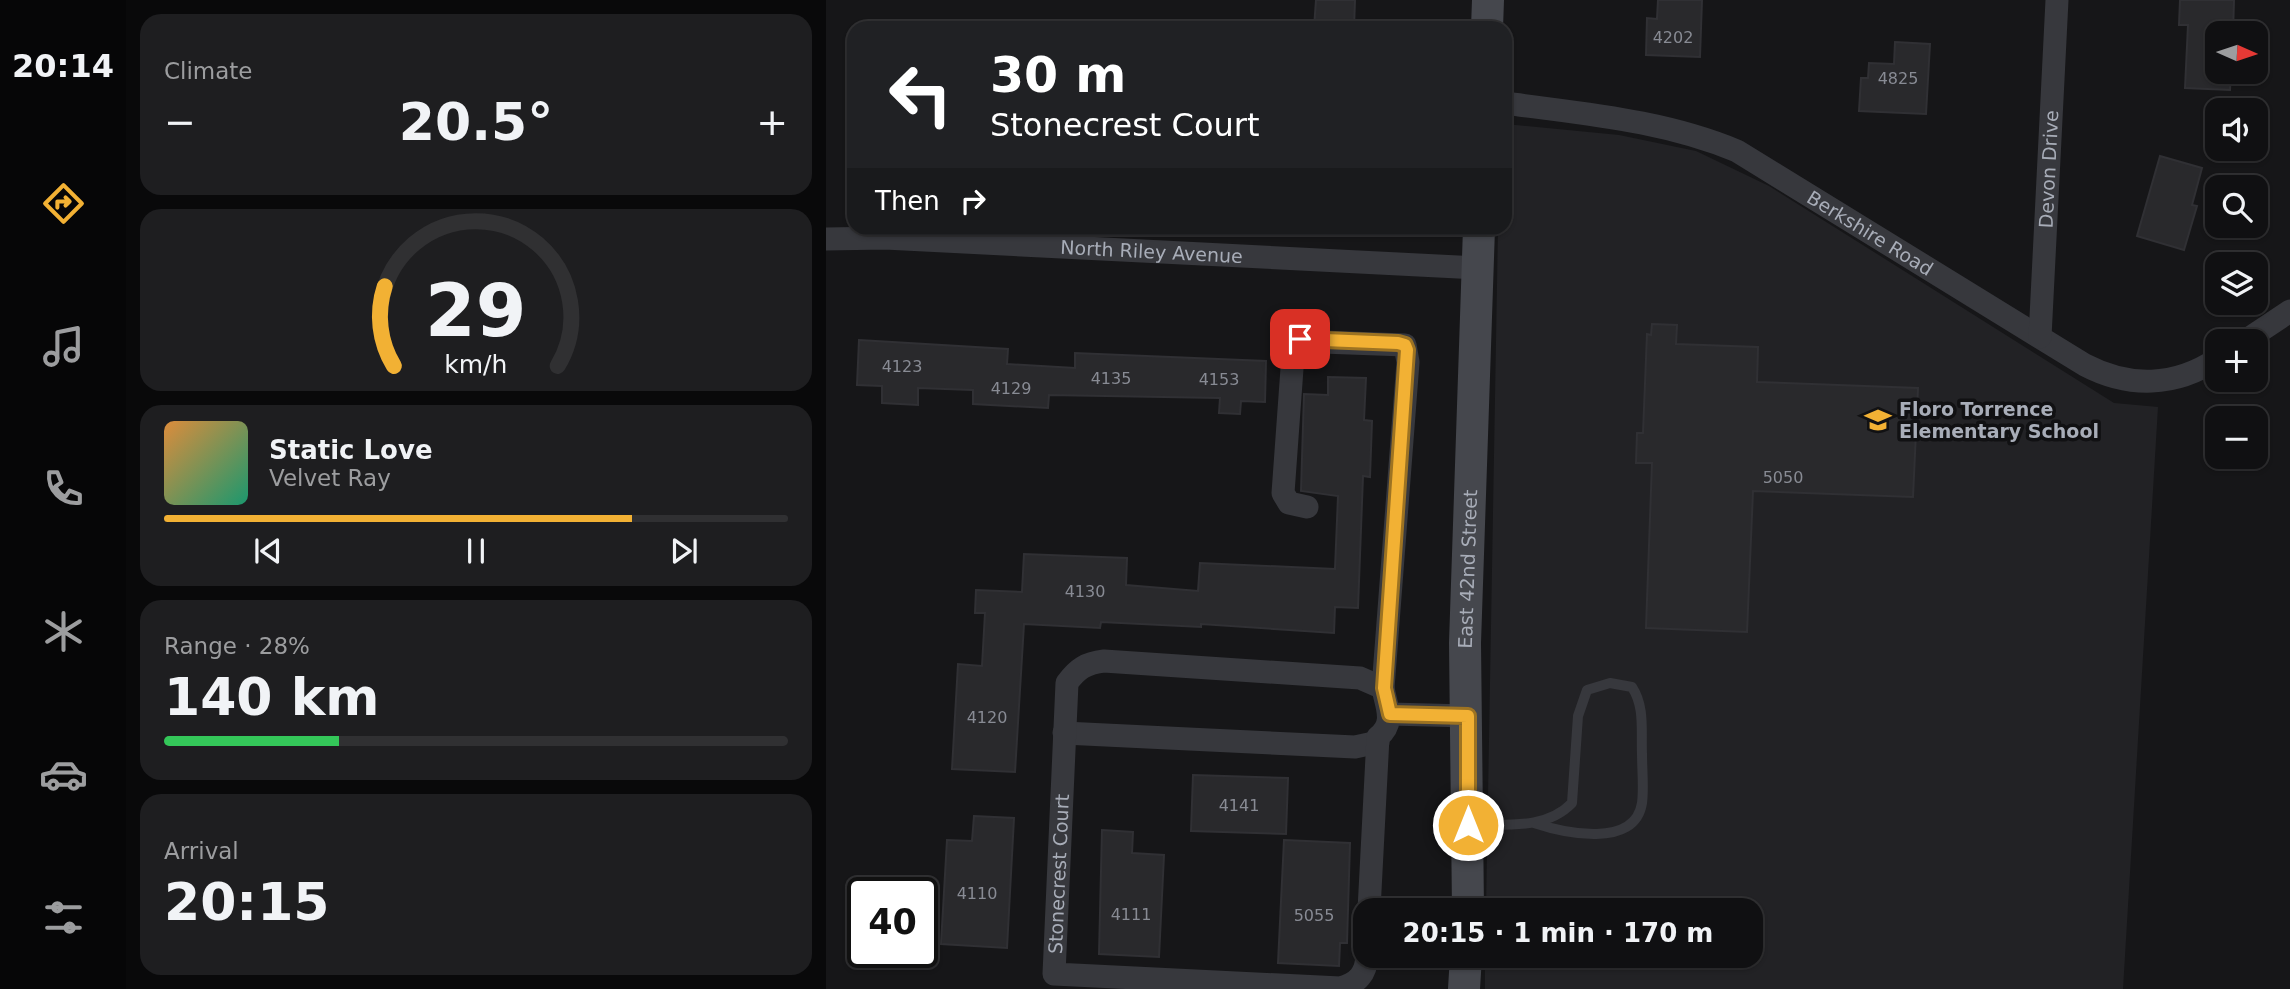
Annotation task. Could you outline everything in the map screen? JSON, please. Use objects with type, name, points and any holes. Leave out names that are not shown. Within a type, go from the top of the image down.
[{"type":"street","points":[[1487,21],[1488,0]]},
{"type":"street","name":"Devon Drive","points":[[2040,337],[2057,0]]},
{"type":"street","name":"Berkshire Road","points":[[1512,104],[1656,125],[1703,137],[1737,151],[2097,371],[2135,382],[2174,379],[2205,365]]},
{"type":"street","name":"East 42nd Street","points":[[1468,898],[1468,716],[1465,643],[1479,235]]},
{"type":"street","name":"North Riley Avenue","points":[[826,239],[885,238],[1478,268]]},
{"type":"street","points":[[2264,329],[2290,312]]},
{"type":"street","points":[[1307,507],[1289,503],[1283,493],[1294,341],[1405,345],[1408,362],[1384,688],[1390,714],[1378,742],[1370,898]]},
{"type":"street","name":"Stonecrest Court","points":[[1365,968],[1359,979],[1340,988],[1054,974],[1064,733],[1068,684],[1079,669],[1099,661],[1360,678],[1384,688]]},
{"type":"street","points":[[1390,714],[1468,716]]},
{"type":"street","points":[[1064,733],[1355,747],[1378,742]]},
{"type":"street","points":[[1464,989],[1465,968]]},
{"type":"lane","points":[[1468,825],[1534,823],[1573,832],[1614,832],[1630,826],[1642,805],[1641,701],[1632,687],[1610,683],[1587,690],[1578,716],[1573,803],[1562,814],[1534,823]]},
{"type":"shaded area","points":[[1512,125],[1619,135],[1696,151],[1769,186],[2114,403],[2158,407],[2123,989],[1485,989],[1485,968],[1763,968],[1763,898],[1486,898],[1498,235],[1512,235]]},
{"type":"building","points":[[1316,0],[1355,0],[1354,21],[1314,21]]},
{"type":"building","points":[[1658,0],[1702,0],[1700,57],[1646,55],[1647,18],[1657,19]]},
{"type":"building","points":[[2180,0],[2234,0],[2233,21],[2205,21],[2205,84],[2230,84],[2230,90],[2185,88],[2188,25],[2179,25]]},
{"type":"building","points":[[1895,42],[1930,44],[1926,114],[1859,111],[1861,78],[1868,78],[1869,63],[1894,64]]},
{"type":"building","points":[[2160,156],[2202,168],[2192,205],[2197,206],[2184,250],[2137,236]]},
{"type":"building","points":[[1652,324],[1677,325],[1676,344],[1758,347],[1757,382],[1918,388],[1913,497],[1753,491],[1747,632],[1646,628],[1652,463],[1636,463],[1637,433],[1643,433],[1647,334],[1651,335]]},
{"type":"building","points":[[859,340],[1008,349],[1007,364],[1075,368],[1075,353],[1266,361],[1265,402],[1241,401],[1240,414],[1219,413],[1220,398],[1049,395],[1048,408],[973,404],[973,390],[918,388],[918,405],[882,403],[882,386],[857,385]]},
{"type":"building","points":[[1328,377],[1366,378],[1364,420],[1372,421],[1370,477],[1363,476],[1358,608],[1335,607],[1334,633],[1201,624],[1201,627],[1101,622],[1100,628],[1024,624],[1015,772],[952,769],[958,664],[982,666],[985,613],[975,613],[976,590],[1022,592],[1024,554],[1127,558],[1126,585],[1198,591],[1200,563],[1335,569],[1338,496],[1301,491],[1304,394],[1328,395]]},
{"type":"building","points":[[1193,775],[1288,778],[1286,834],[1191,831]]},
{"type":"building","points":[[974,816],[1014,818],[1007,948],[941,944],[947,840],[972,841]]},
{"type":"building","points":[[1102,830],[1133,832],[1132,853],[1164,855],[1159,957],[1099,954]]},
{"type":"building","points":[[1284,840],[1350,843],[1347,943],[1340,943],[1339,966],[1278,963]]},
{"type":"place","name":"Floro Torrence Elementary School","points":[[1878,420]]},
{"type":"route","points":[[1300,339],[1398,343],[1405,345],[1407,350],[1385,696],[1390,714],[1468,716],[1468,825]]}]
